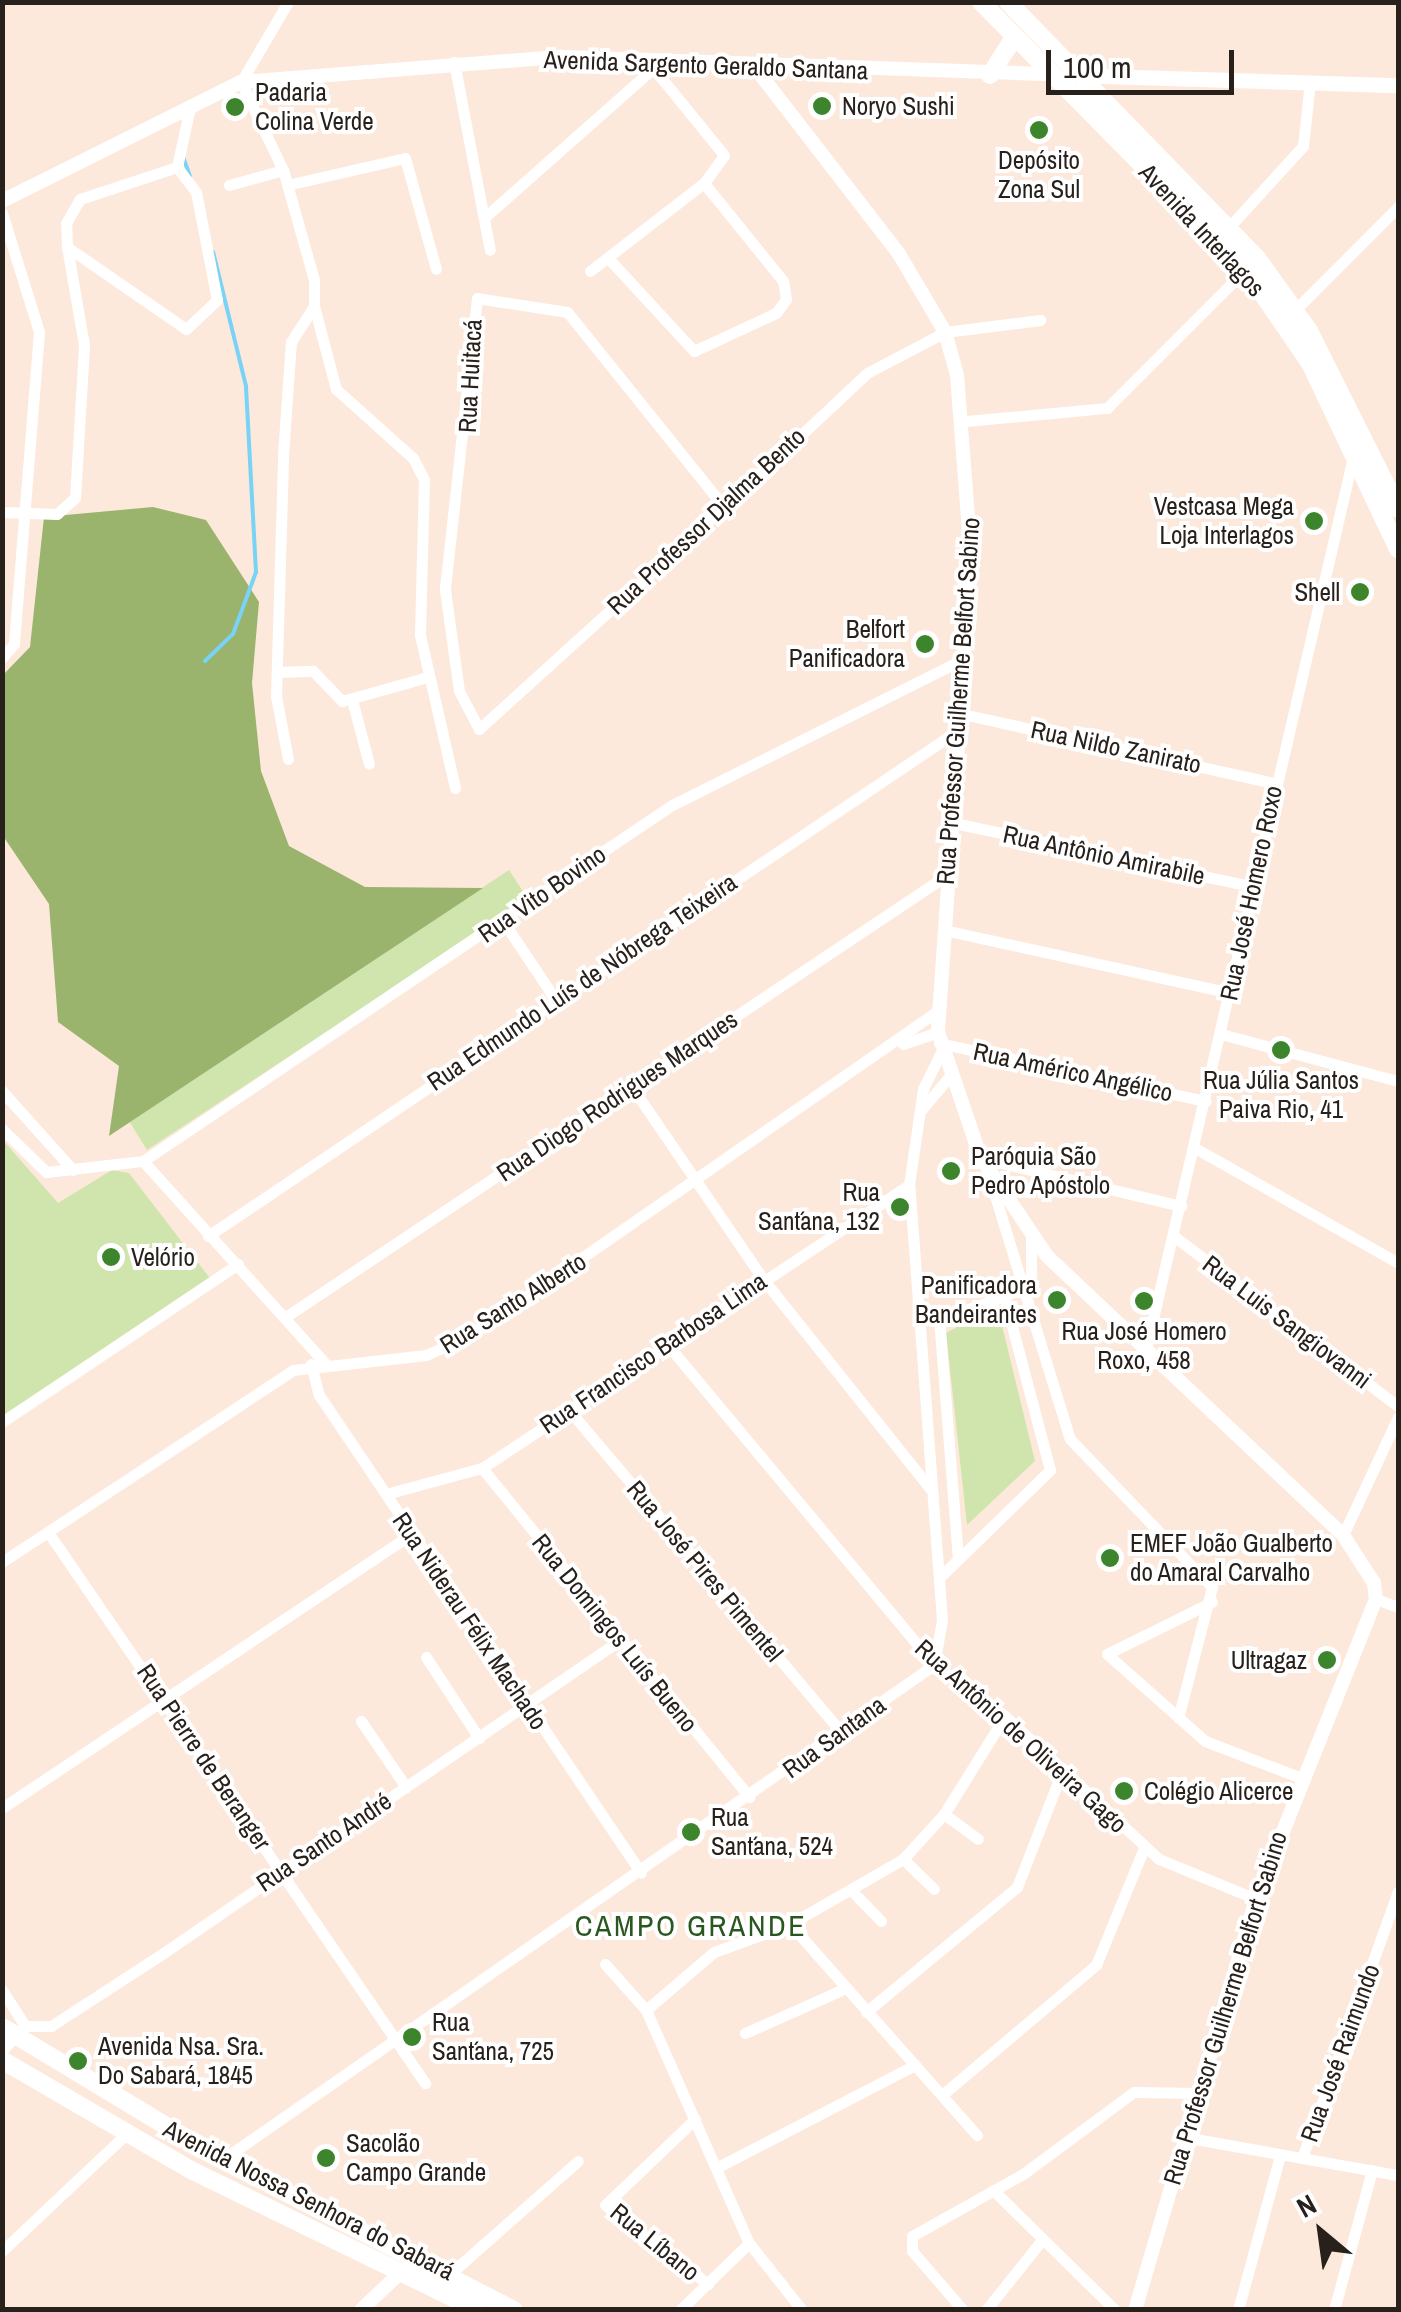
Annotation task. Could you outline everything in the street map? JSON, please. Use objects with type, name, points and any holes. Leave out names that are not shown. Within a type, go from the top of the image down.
[{"type":"main road","name":"Avenida Interlagos","points":[[981,2],[1295,310],[1398,509]]},
{"type":"main road","name":"Avenida Interlagos","points":[[1008,2],[1230,226],[1310,364],[1398,549]]},
{"type":"main road","points":[[990,75],[1014,36]]},
{"type":"main road","points":[[1052,74],[1398,84]]},
{"type":"main road","name":"Avenida Nossa Senhora do Sabará","points":[[14,2029],[222,2160],[451,2273],[514,2310]]},
{"type":"main road","name":"Avenida Nossa Senhora do Sabará","points":[[2,2060],[193,2170],[478,2310]]},
{"type":"main road","points":[[193,2170],[222,2160]]},
{"type":"street","points":[[288,2],[241,82],[283,170],[336,389],[412,458],[424,480],[418,600],[428,676],[455,788]]},
{"type":"street","points":[[454,62],[490,250]]},
{"type":"street","name":"Avenida Sargento Geraldo Santana","points":[[2,201],[241,82],[454,62],[1052,74]]},
{"type":"street","points":[[485,217],[657,64],[722,145],[704,184],[590,272]]},
{"type":"street","name":"Rua Professor Guilherme Belfort Sabino","points":[[753,65],[900,254],[945,332],[966,421],[972,514],[939,1043]]},
{"type":"street","points":[[1230,226],[1303,146],[1310,82]]},
{"type":"street","points":[[67,247],[175,324],[196,326],[219,287],[196,192],[178,167],[190,108]]},
{"type":"street","points":[[287,184],[405,158],[436,269]]},
{"type":"street","points":[[2,512],[28,508],[57,514],[75,498],[84,345],[66,223],[80,199],[178,167]]},
{"type":"street","points":[[229,185],[283,170]]},
{"type":"street","points":[[610,260],[694,350],[776,313],[786,299],[782,280],[704,184]]},
{"type":"street","points":[[1295,310],[1398,207]]},
{"type":"street","points":[[2,213],[39,319],[28,508],[14,644],[2,658]]},
{"type":"street","points":[[966,421],[1116,403],[1252,264]]},
{"type":"street","name":"Rua Huitacá","points":[[479,730],[459,691],[446,590],[477,298],[567,312],[724,507]]},
{"type":"street","points":[[288,759],[278,672],[291,342],[314,306]]},
{"type":"street","name":"Rua Professor Djalma Bento","points":[[479,730],[866,372],[945,332],[1040,320]]},
{"type":"street","name":"Rua José Homero Roxo","points":[[1145,1353],[1231,993],[1274,782],[1353,454],[1362,434]]},
{"type":"street","name":"Rua Vito Bovino","points":[[143,1162],[672,805],[961,660]]},
{"type":"street","points":[[278,672],[313,671],[336,696],[352,700],[428,676]]},
{"type":"street","points":[[352,700],[369,764]]},
{"type":"street","name":"Rua Nildo Zanirato","points":[[958,713],[1274,782]]},
{"type":"street","name":"Rua Edmundo Luís de Nóbrega Teixeira","points":[[208,1236],[957,731]]},
{"type":"street","name":"Rua Antônio Amirabile","points":[[954,823],[1254,887]]},
{"type":"street","name":"Rua Diogo Rodrigues Marques","points":[[287,1316],[947,875]]},
{"type":"street","points":[[503,921],[556,999]]},
{"type":"street","points":[[944,930],[1231,993]]},
{"type":"street","name":"Rua Santo Alberto","points":[[2,1562],[311,1364],[444,1350],[899,1045],[939,1010]]},
{"type":"street","points":[[1221,1034],[1398,1081]]},
{"type":"street","points":[[939,1043],[1029,1289],[1074,1446],[1212,1587],[1212,1602],[1178,1718]]},
{"type":"street","points":[[934,1664],[939,1578],[909,1184],[920,1112],[939,1043]]},
{"type":"street","name":"Rua Santo Alberto","points":[[899,1045],[939,1043]]},
{"type":"street","name":"Rua Américo Angélico","points":[[939,1043],[1206,1100]]},
{"type":"street","points":[[920,1112],[949,1077]]},
{"type":"street","points":[[632,1087],[763,1279],[931,1489]]},
{"type":"street","points":[[2,1092],[73,1170]]},
{"type":"street","points":[[2,1129],[38,1170],[143,1162],[208,1236],[287,1316],[325,1363]]},
{"type":"street","points":[[1195,1148],[1398,1262]]},
{"type":"street","points":[[985,1166],[1181,1206]]},
{"type":"street","points":[[985,1166],[1031,1238],[1145,1353],[1343,1535],[1376,1599],[1398,1607]]},
{"type":"street","name":"Rua Francisco Barbosa Lima","points":[[386,1494],[482,1468],[909,1184]]},
{"type":"street","name":"Rua Luis Sangiovanni","points":[[1175,1237],[1398,1406]]},
{"type":"street","points":[[1029,1289],[1031,1238]]},
{"type":"street","points":[[2,1422],[238,1264]]},
{"type":"street","points":[[958,1558],[939,1320],[1029,1289]]},
{"type":"street","points":[[939,1578],[1050,1470],[1004,1296]]},
{"type":"street","name":"Rua Antônio de Oliveira Gago","points":[[667,1344],[934,1664],[1005,1716],[1144,1848],[1256,1900]]},
{"type":"street","name":"Rua Niderau Félix Machado","points":[[311,1364],[319,1396],[641,1873]]},
{"type":"street","name":"Rua José Pires Pimentel","points":[[568,1410],[841,1732]]},
{"type":"street","points":[[1343,1535],[1398,1418]]},
{"type":"street","name":"Rua Domingos Luís Bueno","points":[[482,1468],[749,1797]]},
{"type":"street","name":"Rua Pierre de Beranger","points":[[48,1532],[168,1701],[426,2083]]},
{"type":"street","points":[[2,1808],[168,1701],[412,1534]]},
{"type":"street","name":"Rua Professor Guilherme Belfort Sabino","points":[[1135,2310],[1256,1900],[1299,1777],[1376,1599]]},
{"type":"street","points":[[1212,1602],[1107,1652],[1178,1718],[1228,1754],[1299,1777]]},
{"type":"street","name":"Rua Santo André","points":[[14,2029],[51,2026],[620,1640]]},
{"type":"street","points":[[426,1657],[479,1738]]},
{"type":"street","name":"Rua Santana","points":[[222,2160],[394,2035],[641,1873],[934,1664]]},
{"type":"street","points":[[646,2010],[714,1952],[790,1924],[903,1858],[944,1814],[1005,1716]]},
{"type":"street","points":[[361,1721],[406,1787]]},
{"type":"street","points":[[866,2012],[1017,1887],[1063,1768]]},
{"type":"street","points":[[944,1814],[978,1839]]},
{"type":"street","points":[[942,2095],[1096,1964],[1144,1848]]},
{"type":"street","points":[[903,1858],[934,1889]]},
{"type":"street","points":[[852,1890],[881,1921]]},
{"type":"street","name":"Rua José Raimundo","points":[[1302,2158],[1398,1892]]},
{"type":"street","points":[[790,1924],[977,2135]]},
{"type":"street","points":[[605,1964],[646,2010],[750,2243],[802,2310]]},
{"type":"street","points":[[745,2033],[844,1989]]},
{"type":"street","points":[[2,1990],[14,2029],[2,2052]]},
{"type":"street","points":[[718,2166],[915,2066]]},
{"type":"street","points":[[963,2310],[910,2240],[992,2190],[1134,2092],[1197,2094]]},
{"type":"street","name":"Rua Líbano","points":[[695,2120],[605,2205],[708,2284]]},
{"type":"street","points":[[2,2251],[127,2133]]},
{"type":"street","points":[[1184,2137],[1398,2174]]},
{"type":"street","points":[[1238,2310],[1280,2155]]},
{"type":"street","points":[[451,2273],[578,2161]]},
{"type":"street","points":[[1334,2310],[1372,2170]]},
{"type":"street","points":[[992,2190],[1115,2310]]},
{"type":"street","points":[[986,2310],[1041,2240]]},
{"type":"street","points":[[680,2310],[750,2243]]},
{"type":"street","points":[[362,2310],[403,2270]]},
{"type":"green space","points":[[153,507],[206,520],[259,602],[252,683],[261,771],[289,846],[365,887],[483,888],[109,1136],[119,1066],[58,1022],[49,904],[3,836],[2,676],[30,647],[44,517]]},
{"type":"green space","points":[[509,870],[528,899],[147,1150],[129,1121]]},
{"type":"green space","points":[[2,1139],[58,1203],[112,1170],[129,1173],[212,1281],[2,1416]]},
{"type":"green space","points":[[997,1305],[1035,1461],[967,1525],[946,1333]]},
{"type":"waterway","points":[[183,157],[190,176]]},
{"type":"waterway","points":[[205,661],[233,634],[256,572],[246,386],[213,252]]},
{"type":"place","name":"Noryo Sushi","points":[[822,106]]},
{"type":"place","name":"Padaria Colina Verde","points":[[235,107]]},
{"type":"place","name":"Depósito Zona Sul","points":[[1039,130]]},
{"type":"place","name":"Vestcasa Mega Loja Interlagos","points":[[1314,521]]},
{"type":"place","name":"Shell","points":[[1360,592]]},
{"type":"place","name":"Belfort Panificadora","points":[[925,644]]},
{"type":"place","name":"Rua Júlia Santos Paiva Rio, 41","points":[[1281,1050]]},
{"type":"place","name":"Paróquia São Pedro Apóstolo","points":[[951,1171]]},
{"type":"place","name":"Rua Sant´ana, 132","points":[[900,1207]]},
{"type":"place","name":"Velório","points":[[111,1257]]},
{"type":"place","name":"Panificadora Bandeirantes","points":[[1057,1300]]},
{"type":"place","name":"Rua José Homero Roxo, 458","points":[[1144,1301]]},
{"type":"place","name":"EMEF João Gualberto do Amaral Carvalho","points":[[1110,1558]]},
{"type":"place","name":"Ultragaz","points":[[1327,1660]]},
{"type":"place","name":"Colégio Alicerce","points":[[1124,1791]]},
{"type":"place","name":"Rua Sant´ana, 524","points":[[691,1832]]},
{"type":"place","name":"Rua Sant´ana, 725","points":[[412,2037]]},
{"type":"place","name":"Avenida Nsa. Sra. Do Sabará, 1845","points":[[78,2061]]},
{"type":"place","name":"Sacolão Campo Grande","points":[[326,2158]]},
{"type":"district","name":"CAMPO GRANDE","points":[[691,1925]]}]
